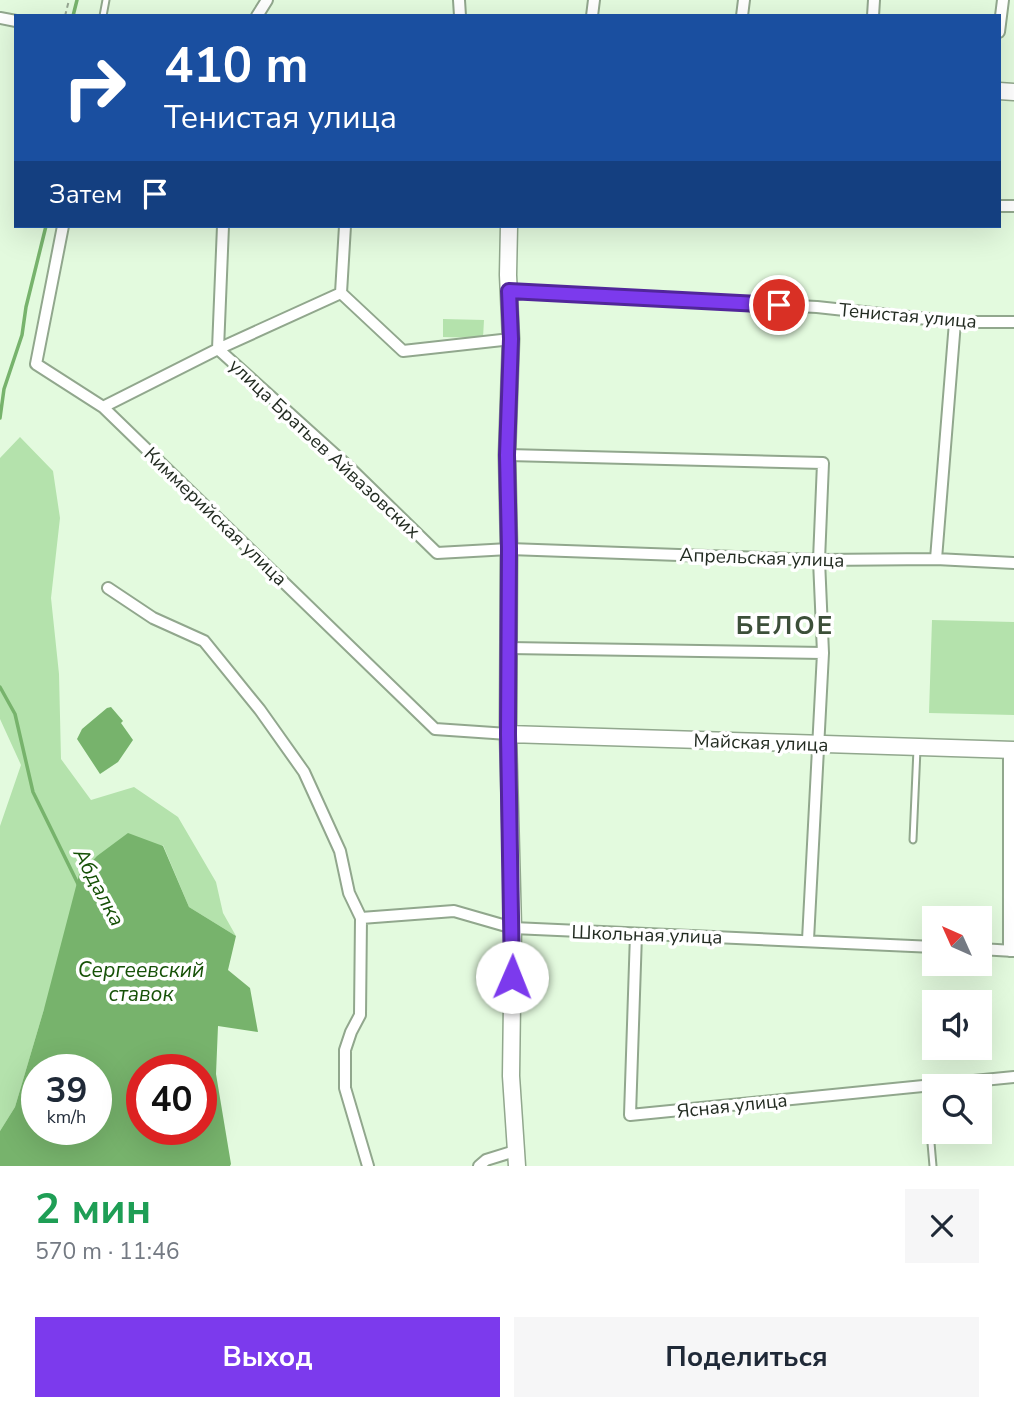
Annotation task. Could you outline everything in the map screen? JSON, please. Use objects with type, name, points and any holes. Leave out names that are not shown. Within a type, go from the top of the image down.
[{"type":"street","name":"Киммерийская улица","points":[[63,228],[36,364],[103,407],[435,729],[508,734]]},
{"type":"street","name":"улица Братьев Айвазовских","points":[[223,228],[218,349],[350,468],[437,553],[509,549]]},
{"type":"street","points":[[341,293],[345,228]]},
{"type":"street","points":[[480,1166],[486,1160],[516,1158],[511,1076],[513,928],[508,734],[507,455],[511,339],[509,228]]},
{"type":"street","name":"Тенистая улица","points":[[509,291],[817,307],[955,322],[1014,322]]},
{"type":"street","points":[[103,407],[218,349],[341,293]]},
{"type":"street","points":[[341,293],[403,351],[511,339]]},
{"type":"street","points":[[936,559],[955,322]]},
{"type":"street","points":[[507,455],[823,463],[818,561],[822,653],[808,940]]},
{"type":"street","name":"Апрельская улица","points":[[509,549],[818,561],[936,559],[1014,563]]},
{"type":"street","points":[[108,588],[153,618],[204,641],[260,710],[310,785],[340,851],[349,893],[362,918],[360,1015],[345,1049],[344,1079],[368,1166]]},
{"type":"street","points":[[509,648],[822,653]]},
{"type":"street","name":"Майская улица","points":[[508,734],[1012,750]]},
{"type":"street","points":[[992,950],[1012,951],[1012,750]]},
{"type":"street","name":"Школьная улица","points":[[362,918],[454,911],[513,928],[922,946]]},
{"type":"street","name":"Ясная улица","points":[[636,934],[630,1115],[922,1085]]},
{"type":"street","name":"Ясная улица","points":[[992,1078],[1014,1076]]},
{"type":"lane","points":[[913,840],[917,747]]},
{"type":"lane","points":[[931,1144],[933,1166]]},
{"type":"shaded area","points":[[443,319],[484,320],[483,338],[443,337]]},
{"type":"shaded area","points":[[20,437],[53,471],[60,518],[51,598],[59,674],[61,759],[91,800],[134,787],[178,817],[216,882],[223,913],[236,936],[189,907],[163,845],[44,1009],[31,1054],[21,1054],[21,1087],[15,1107],[0,1131],[0,826],[21,765],[0,719],[0,458]]},
{"type":"shaded area","points":[[932,620],[1014,622],[1014,715],[929,713]]},
{"type":"water","points":[[111,707],[123,721],[121,723],[133,740],[118,762],[100,774],[77,739],[82,729]]},
{"type":"water","name":"Сергеевский ставок","points":[[128,833],[163,846],[189,907],[236,936],[228,970],[250,988],[258,1032],[218,1026],[217,1054],[126,1054],[126,1145],[217,1145],[217,1080],[230,1166],[0,1166],[0,1131],[15,1107],[21,1087],[21,1145],[112,1145],[112,1054],[31,1054],[79,875],[97,856]]},
{"type":"waterway","name":"Абдалка","points":[[74,14],[77,0]]},
{"type":"waterway","name":"Абдалка","points":[[0,418],[4,389],[22,335],[26,307],[46,228]]},
{"type":"waterway","name":"Абдалка","points":[[0,687],[15,714],[33,792],[79,886]]},
{"type":"district","name":"БЕЛОЕ","points":[[785,625]]},
{"type":"route","points":[[512,977],[508,734],[507,455],[511,339],[509,291],[779,305]]}]
